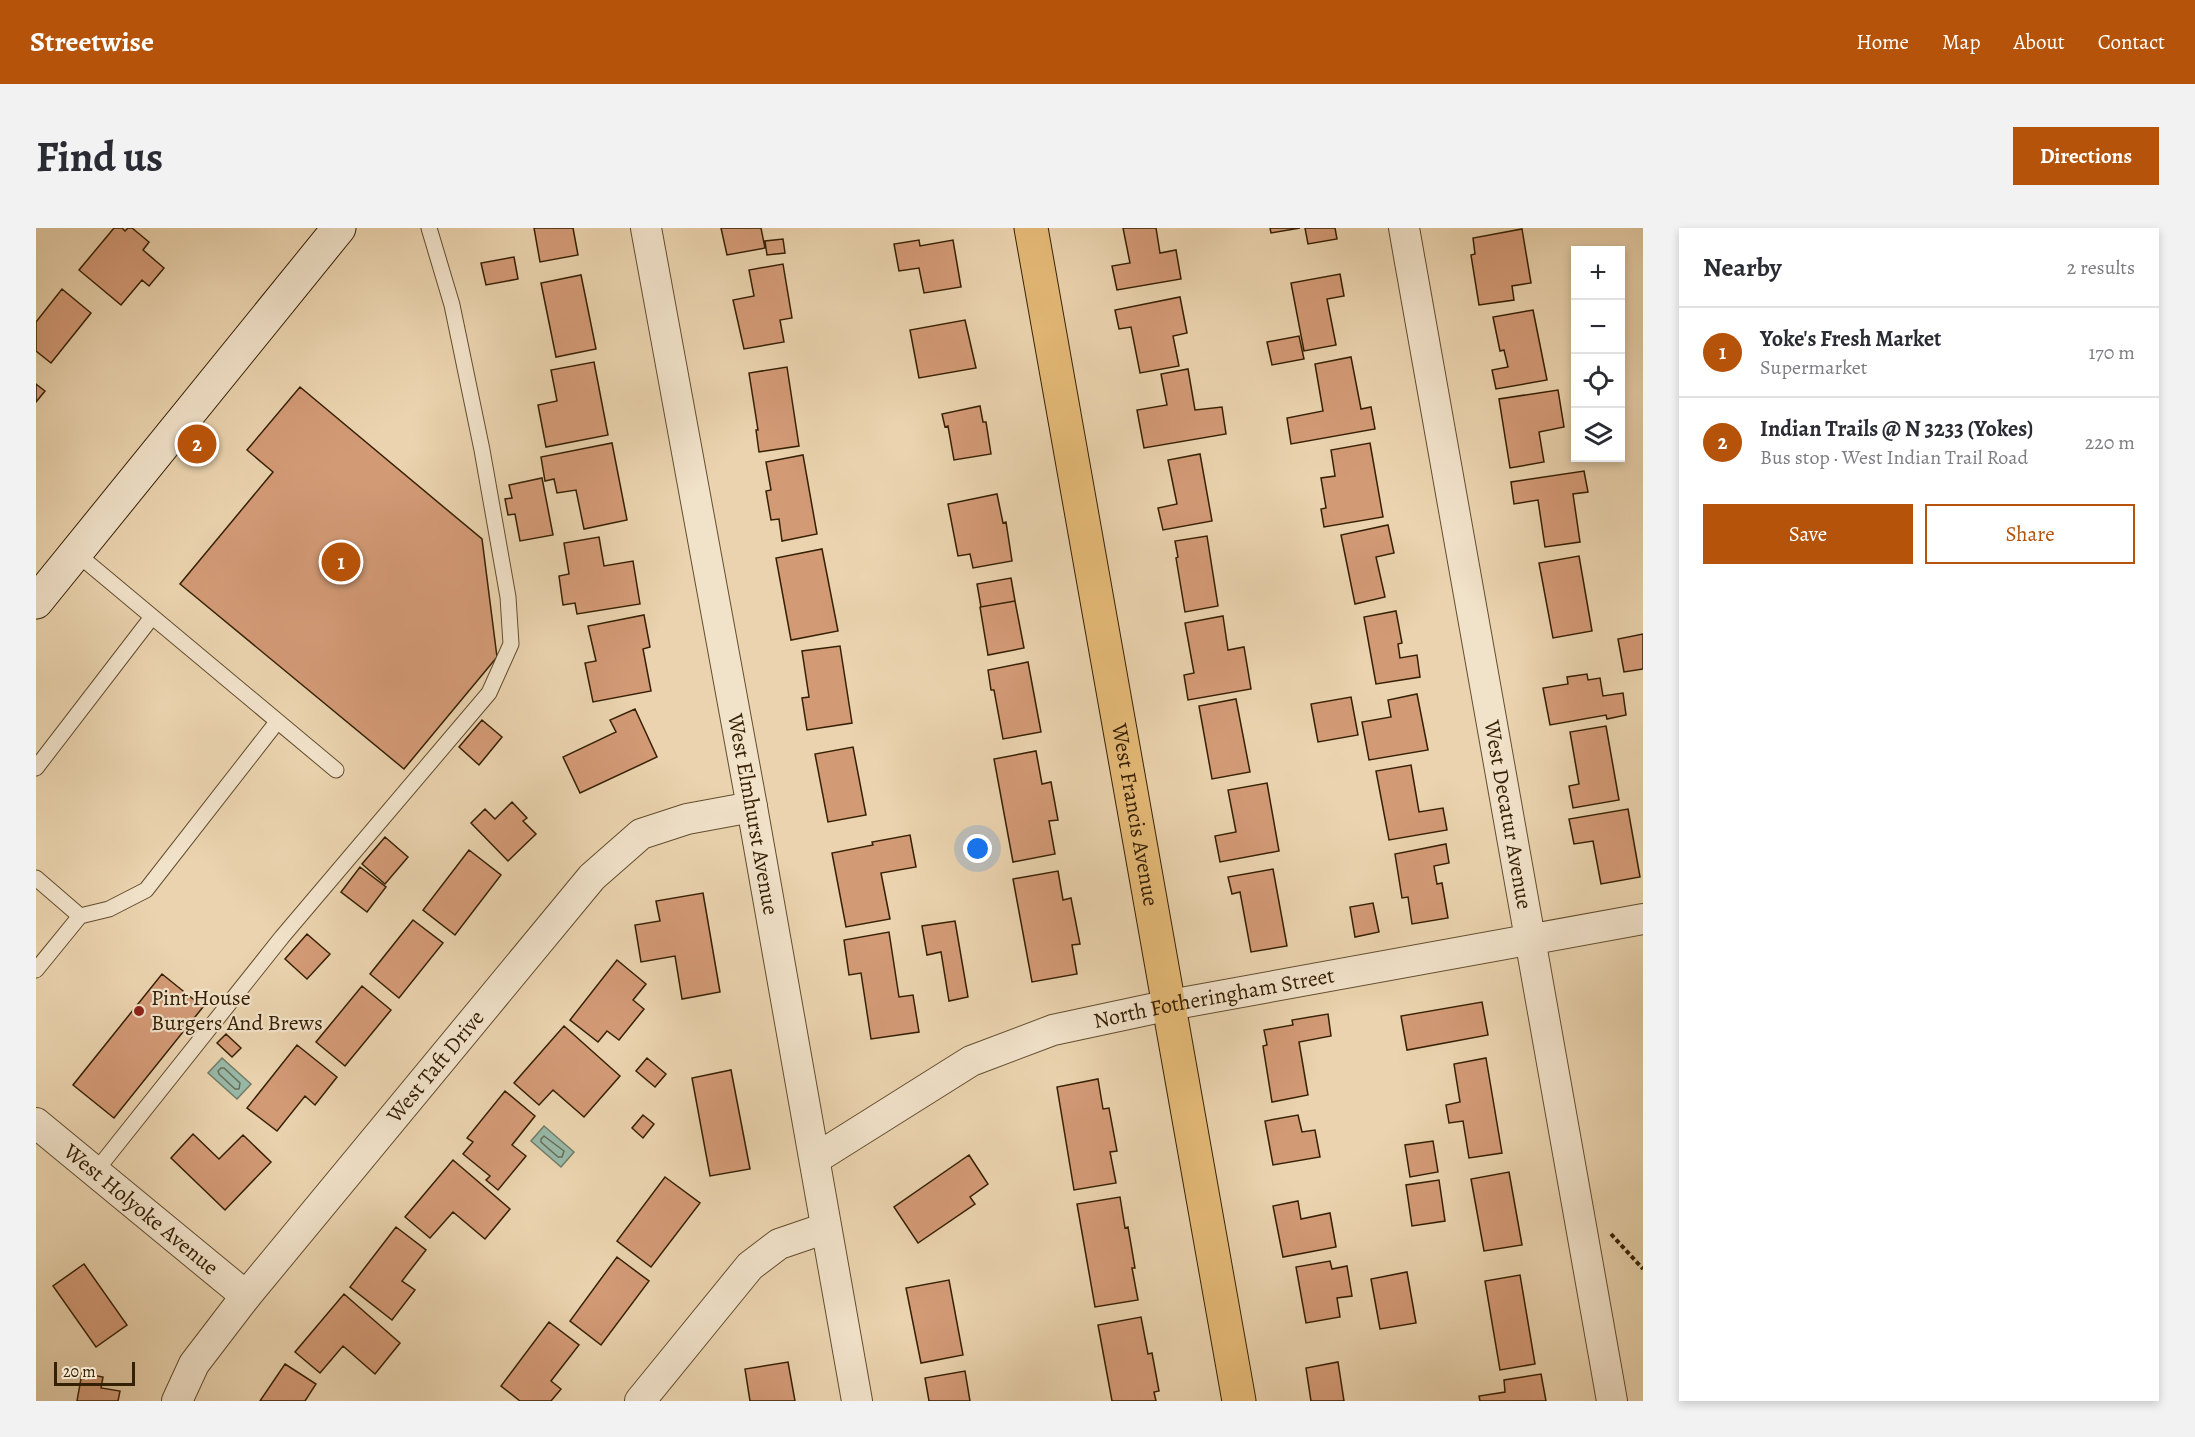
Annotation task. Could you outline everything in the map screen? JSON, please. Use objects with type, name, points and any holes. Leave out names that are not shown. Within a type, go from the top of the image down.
[{"type":"main road","points":[[36,602],[339,228]]},
{"type":"main road","name":"West Francis Avenue","points":[[1031,228],[1239,1401]]},
{"type":"street","name":"West Elmhurst Avenue","points":[[646,228],[752,807],[856,1401]]},
{"type":"street","name":"West Decatur Avenue","points":[[1404,228],[1612,1401]]},
{"type":"street","name":"West Taft Drive","points":[[177,1401],[194,1364],[246,1296],[592,877],[641,834],[687,819],[752,807]]},
{"type":"street","name":"North Fotheringham Street","points":[[815,1159],[971,1061],[1053,1030],[1170,1005],[1643,920]]},
{"type":"street","name":"West Holyoke Avenue","points":[[36,1123],[246,1296]]},
{"type":"street","points":[[640,1401],[750,1266],[778,1244],[826,1228]]},
{"type":"lane","points":[[95,1172],[282,937],[489,693],[511,644],[508,597],[482,450],[452,305],[429,228]]},
{"type":"lane","points":[[76,553],[336,770]]},
{"type":"lane","points":[[36,768],[152,617]]},
{"type":"lane","points":[[36,970],[80,916],[109,909],[146,890],[277,722]]},
{"type":"lane","points":[[36,878],[80,916]]},
{"type":"path","points":[[1605,1228],[1643,1269]]},
{"type":"water","points":[[222,1058],[251,1084],[237,1099],[208,1073]]},
{"type":"water","points":[[544,1126],[574,1152],[561,1167],[531,1141]]},
{"type":"building","points":[[114,228],[122,228],[125,231],[132,228],[149,242],[143,250],[164,268],[149,286],[142,280],[121,305],[79,270]]},
{"type":"building","points":[[534,228],[573,228],[578,255],[540,262]]},
{"type":"building","points":[[721,228],[761,228],[765,248],[727,255]]},
{"type":"building","points":[[1123,228],[1156,228],[1160,253],[1176,250],[1181,279],[1117,290],[1112,266],[1130,263]]},
{"type":"building","points":[[1270,228],[1300,228],[1271,233]]},
{"type":"building","points":[[1305,228],[1335,228],[1337,239],[1308,244]]},
{"type":"building","points":[[1522,229],[1531,283],[1512,286],[1514,300],[1479,305],[1471,255],[1475,254],[1473,238]]},
{"type":"building","points":[[783,239],[785,253],[767,255],[765,241]]},
{"type":"building","points":[[919,240],[920,246],[953,240],[961,287],[924,293],[919,268],[899,271],[894,244]]},
{"type":"building","points":[[514,257],[518,279],[486,285],[481,263]]},
{"type":"building","points":[[783,264],[792,318],[780,320],[784,342],[744,349],[733,300],[754,296],[749,270]]},
{"type":"building","points":[[1340,274],[1344,296],[1327,299],[1336,345],[1304,351],[1291,283]]},
{"type":"building","points":[[581,275],[596,349],[556,357],[541,283]]},
{"type":"building","points":[[62,289],[91,313],[51,363],[36,351],[36,322]]},
{"type":"building","points":[[1180,297],[1187,333],[1173,336],[1179,366],[1140,373],[1131,327],[1119,329],[1115,310]]},
{"type":"building","points":[[1533,310],[1547,380],[1496,389],[1492,370],[1508,367],[1504,350],[1500,351],[1493,317]]},
{"type":"building","points":[[965,320],[976,368],[919,378],[910,330]]},
{"type":"building","points":[[1299,336],[1304,359],[1272,365],[1267,342]]},
{"type":"building","points":[[1351,357],[1361,409],[1371,407],[1375,429],[1291,444],[1287,418],[1323,411],[1315,364]]},
{"type":"building","points":[[594,362],[608,435],[546,447],[538,405],[557,401],[551,370]]},
{"type":"building","points":[[787,367],[799,446],[759,452],[749,373]]},
{"type":"building","points":[[1188,369],[1195,410],[1222,407],[1226,434],[1144,448],[1137,410],[1167,405],[1161,374]]},
{"type":"building","points":[[36,384],[45,391],[36,402]]},
{"type":"building","points":[[300,387],[482,539],[497,657],[404,769],[180,584],[273,472],[247,450]]},
{"type":"building","points":[[1558,390],[1564,427],[1539,432],[1544,462],[1510,468],[1499,399]]},
{"type":"building","points":[[980,406],[983,422],[986,422],[991,454],[954,460],[948,426],[945,427],[942,414]]},
{"type":"building","points":[[612,443],[627,520],[584,529],[576,490],[557,493],[554,479],[545,481],[541,457]]},
{"type":"building","points":[[1370,443],[1383,517],[1324,527],[1321,509],[1326,508],[1321,478],[1335,476],[1331,450]]},
{"type":"building","points":[[1200,454],[1212,521],[1163,530],[1158,508],[1177,504],[1168,460]]},
{"type":"building","points":[[803,455],[817,534],[782,541],[779,519],[771,520],[766,491],[771,490],[766,462]]},
{"type":"building","points":[[1584,471],[1588,492],[1573,494],[1580,542],[1545,547],[1538,500],[1514,504],[1511,482]]},
{"type":"building","points":[[542,478],[553,535],[520,541],[515,514],[508,515],[505,499],[512,498],[509,485]]},
{"type":"building","points":[[997,494],[1003,523],[1006,522],[1012,561],[973,568],[970,554],[958,556],[948,504]]},
{"type":"building","points":[[1388,525],[1394,553],[1376,557],[1385,597],[1355,604],[1341,535]]},
{"type":"building","points":[[1207,536],[1218,606],[1185,612],[1175,541]]},
{"type":"building","points":[[599,537],[604,566],[633,561],[640,604],[577,614],[575,603],[563,605],[559,576],[569,574],[564,543]]},
{"type":"building","points":[[822,549],[838,631],[791,640],[776,558]]},
{"type":"building","points":[[1579,556],[1592,631],[1553,638],[1539,563]]},
{"type":"building","points":[[1011,578],[1015,601],[981,607],[977,584]]},
{"type":"building","points":[[1015,601],[1024,648],[988,655],[980,607]]},
{"type":"building","points":[[1396,611],[1402,643],[1398,644],[1400,658],[1417,655],[1420,677],[1376,684],[1364,617]]},
{"type":"building","points":[[644,615],[650,647],[643,649],[651,691],[593,702],[585,663],[596,661],[588,626]]},
{"type":"building","points":[[1223,616],[1228,650],[1244,647],[1251,689],[1188,700],[1184,675],[1194,673],[1185,623]]},
{"type":"building","points":[[1643,634],[1643,669],[1624,672],[1618,639]]},
{"type":"building","points":[[840,646],[852,723],[807,730],[802,698],[809,697],[802,651]]},
{"type":"building","points":[[1028,662],[1041,732],[1003,739],[988,670]]},
{"type":"building","points":[[1587,674],[1588,680],[1600,678],[1603,696],[1623,693],[1626,715],[1607,719],[1606,715],[1550,725],[1543,688],[1568,684],[1567,677]]},
{"type":"building","points":[[1417,694],[1428,750],[1369,760],[1362,722],[1391,717],[1388,700]]},
{"type":"building","points":[[1351,697],[1358,735],[1318,742],[1311,704]]},
{"type":"building","points":[[1236,699],[1250,772],[1212,779],[1199,706]]},
{"type":"building","points":[[635,709],[657,757],[580,793],[563,757],[616,732],[610,720]]},
{"type":"building","points":[[482,720],[502,737],[479,765],[459,747]]},
{"type":"building","points":[[1606,726],[1619,800],[1573,808],[1569,786],[1579,784],[1570,732]]},
{"type":"building","points":[[853,747],[866,815],[828,822],[815,754]]},
{"type":"building","points":[[1036,751],[1042,784],[1051,782],[1058,820],[1049,821],[1055,854],[1013,862],[994,759]]},
{"type":"building","points":[[1411,765],[1419,812],[1443,808],[1447,830],[1389,840],[1376,771]]},
{"type":"building","points":[[1267,783],[1279,851],[1220,862],[1215,836],[1236,832],[1228,790]]},
{"type":"building","points":[[512,802],[527,818],[523,821],[536,834],[508,861],[471,823],[485,809],[495,819]]},
{"type":"building","points":[[1628,809],[1640,877],[1601,884],[1593,841],[1574,844],[1569,819]]},
{"type":"building","points":[[910,835],[916,867],[881,873],[890,919],[846,927],[832,853]]},
{"type":"building","points":[[385,837],[408,857],[385,884],[362,864]]},
{"type":"building","points":[[1446,844],[1449,863],[1434,866],[1437,884],[1442,883],[1448,918],[1412,924],[1408,897],[1402,898],[1395,854]]},
{"type":"building","points":[[469,850],[501,875],[455,935],[423,910]]},
{"type":"building","points":[[360,867],[386,887],[367,912],[341,892]]},
{"type":"building","points":[[1273,869],[1287,946],[1251,952],[1240,892],[1232,894],[1228,877]]},
{"type":"building","points":[[1058,871],[1063,900],[1071,898],[1080,944],[1072,945],[1077,974],[1032,982],[1013,879]]},
{"type":"building","points":[[703,893],[720,992],[682,999],[675,956],[641,962],[635,925],[660,921],[656,901]]},
{"type":"building","points":[[1373,903],[1379,932],[1355,937],[1350,907]]},
{"type":"building","points":[[413,920],[443,943],[399,998],[370,974]]},
{"type":"building","points":[[955,921],[968,997],[949,1001],[941,952],[927,955],[922,926]]},
{"type":"building","points":[[889,932],[899,997],[913,995],[919,1032],[871,1039],[861,973],[849,975],[844,940]]},
{"type":"building","points":[[307,934],[330,954],[307,979],[285,959]]},
{"type":"building","points":[[617,960],[646,984],[633,1000],[644,1009],[619,1040],[607,1031],[598,1042],[570,1020]]},
{"type":"building","points":[[162,974],[203,1007],[114,1118],[73,1085]]},
{"type":"building","points":[[362,986],[391,1010],[345,1066],[316,1042]]},
{"type":"building","points":[[1482,1002],[1488,1035],[1407,1050],[1401,1016]]},
{"type":"building","points":[[1328,1014],[1331,1036],[1299,1042],[1308,1095],[1272,1102],[1263,1046],[1267,1045],[1264,1030],[1293,1025],[1292,1020]]},
{"type":"building","points":[[564,1026],[620,1076],[584,1117],[553,1090],[539,1105],[514,1083]]},
{"type":"building","points":[[226,1034],[241,1048],[232,1057],[217,1043]]},
{"type":"building","points":[[297,1045],[337,1077],[315,1105],[305,1096],[277,1131],[247,1108]]},
{"type":"building","points":[[647,1058],[666,1074],[655,1087],[636,1071]]},
{"type":"building","points":[[1486,1058],[1502,1153],[1469,1158],[1463,1121],[1449,1123],[1446,1105],[1460,1102],[1454,1064]]},
{"type":"building","points":[[731,1070],[750,1169],[710,1176],[692,1078]]},
{"type":"building","points":[[1098,1079],[1103,1109],[1109,1108],[1117,1151],[1110,1152],[1116,1183],[1074,1190],[1057,1087]]},
{"type":"building","points":[[505,1091],[535,1116],[512,1145],[526,1156],[498,1190],[486,1180],[490,1176],[463,1154],[473,1142],[467,1138]]},
{"type":"building","points":[[643,1115],[654,1124],[643,1138],[632,1128]]},
{"type":"building","points":[[1298,1115],[1302,1132],[1315,1130],[1320,1157],[1273,1165],[1265,1121]]},
{"type":"building","points":[[193,1134],[219,1159],[243,1135],[271,1162],[225,1210],[171,1158]]},
{"type":"building","points":[[1433,1141],[1438,1172],[1410,1177],[1405,1145]]},
{"type":"building","points":[[969,1155],[988,1184],[970,1197],[975,1204],[918,1243],[894,1207]]},
{"type":"building","points":[[453,1160],[510,1209],[485,1239],[453,1212],[430,1238],[405,1217]]},
{"type":"building","points":[[1509,1172],[1522,1245],[1484,1251],[1471,1179]]},
{"type":"building","points":[[665,1177],[700,1203],[651,1267],[617,1241]]},
{"type":"building","points":[[1439,1180],[1445,1221],[1412,1226],[1406,1185]]},
{"type":"building","points":[[1120,1197],[1125,1228],[1128,1227],[1138,1300],[1095,1307],[1077,1204]]},
{"type":"building","points":[[1298,1201],[1301,1219],[1330,1213],[1336,1247],[1283,1257],[1273,1206]]},
{"type":"building","points":[[396,1227],[426,1250],[402,1281],[415,1290],[392,1320],[350,1287]]},
{"type":"building","points":[[617,1257],[649,1281],[601,1345],[570,1321]]},
{"type":"building","points":[[1330,1261],[1332,1269],[1347,1266],[1352,1296],[1337,1298],[1340,1317],[1306,1323],[1296,1267]]},
{"type":"building","points":[[84,1264],[127,1325],[96,1347],[53,1286]]},
{"type":"building","points":[[1407,1272],[1416,1323],[1380,1329],[1371,1279]]},
{"type":"building","points":[[1520,1275],[1535,1364],[1500,1370],[1485,1281]]},
{"type":"building","points":[[949,1280],[963,1355],[921,1363],[906,1288]]},
{"type":"building","points":[[344,1294],[400,1343],[375,1374],[343,1346],[320,1373],[295,1352]]},
{"type":"building","points":[[1141,1317],[1148,1354],[1152,1353],[1159,1391],[1154,1392],[1156,1401],[1112,1401],[1098,1325]]},
{"type":"building","points":[[549,1322],[579,1345],[551,1381],[561,1389],[551,1401],[520,1401],[501,1386]]},
{"type":"building","points":[[788,1362],[795,1401],[750,1401],[745,1369]]},
{"type":"building","points":[[1338,1362],[1344,1401],[1311,1401],[1306,1368]]},
{"type":"building","points":[[285,1364],[316,1384],[305,1401],[260,1401]]},
{"type":"building","points":[[965,1371],[970,1401],[929,1401],[925,1378]]},
{"type":"building","points":[[82,1373],[103,1377],[101,1388],[120,1391],[118,1401],[77,1401]]},
{"type":"building","points":[[1541,1374],[1546,1401],[1480,1401],[1479,1396],[1505,1392],[1504,1380]]},
{"type":"place","name":"Indian Trails @ N 3233 (Yokes)","points":[[197,444]]},
{"type":"place","name":"Yoke's Fresh Market","points":[[341,562]]},
{"type":"place","name":"Pint House Burgers And Brews","points":[[139,1011]]}]
